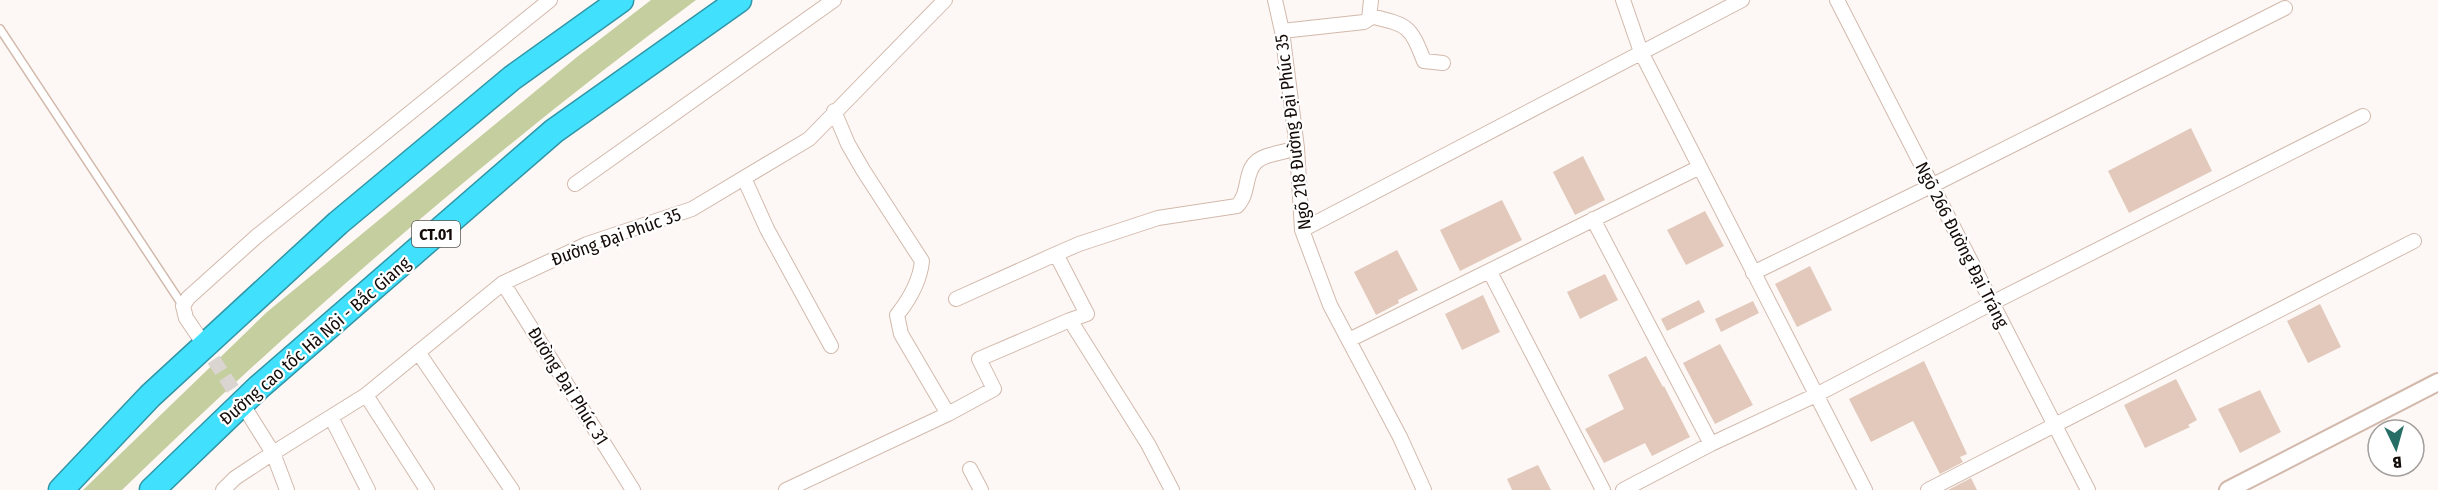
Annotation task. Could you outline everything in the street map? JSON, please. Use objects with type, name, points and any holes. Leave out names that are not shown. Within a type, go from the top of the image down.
[{"type":"highway","points":[[61,490],[150,396],[338,223],[512,78],[621,0]]},
{"type":"highway","name":"Đường cao tốc Hà Nội - Bắc Giang","points":[[152,490],[259,387],[554,131],[739,0]]},
{"type":"street","points":[[201,340],[186,318],[183,306],[188,298],[257,236],[550,0]]},
{"type":"street","points":[[575,184],[834,0]]},
{"type":"street","name":"Đường Đại Phúc 35","points":[[223,490],[235,478],[366,395],[503,283],[587,244],[692,209],[809,139],[945,0]]},
{"type":"street","name":"Ngõ 218 Đường Đại Phúc 35","points":[[1275,0],[1282,31],[1297,148],[1302,230],[1330,305],[1400,437],[1424,490]]},
{"type":"street","points":[[1282,31],[1364,22],[1370,16],[1371,0]]},
{"type":"street","points":[[1623,0],[1641,52],[1865,490]]},
{"type":"street","points":[[1302,230],[1742,0]]},
{"type":"street","name":"Ngõ 266 Đường Đại Tráng","points":[[1838,0],[2088,490]]},
{"type":"street","points":[[1753,273],[2285,8]]},
{"type":"street","points":[[1370,16],[1396,22],[1413,32],[1424,61],[1443,63]]},
{"type":"street","points":[[834,111],[863,170],[921,261],[921,271],[908,302],[897,315],[901,334],[948,414]]},
{"type":"street","points":[[1623,490],[1711,444],[1816,395],[1992,303],[2363,116]]},
{"type":"street","points":[[956,299],[1079,244],[1158,218],[1237,206],[1243,200],[1252,168],[1257,161],[1297,148]]},
{"type":"street","points":[[1349,340],[1700,166]]},
{"type":"street","points":[[744,178],[767,229],[831,346]]},
{"type":"street","points":[[1593,219],[1711,444]]},
{"type":"street","points":[[1928,490],[2414,241]]},
{"type":"street","points":[[786,490],[948,414],[994,389],[979,359],[1087,314],[1056,254]]},
{"type":"street","points":[[1490,272],[1603,490]]},
{"type":"street","name":"Đường Đại Phúc 31","points":[[503,283],[633,490]]},
{"type":"street","points":[[1070,320],[1148,444],[1172,490]]},
{"type":"street","points":[[418,352],[512,490]]},
{"type":"street","points":[[2228,490],[2438,382]]},
{"type":"street","points":[[366,395],[427,490]]},
{"type":"street","points":[[248,413],[273,453],[287,490]]},
{"type":"street","points":[[331,417],[368,490]]},
{"type":"street","points":[[970,469],[981,490]]},
{"type":"lane","points":[[0,29],[183,306]]},
{"type":"green space","points":[[651,0],[696,0],[547,115],[401,235],[260,360],[122,490],[83,490],[267,312],[577,57]]},
{"type":"building","points":[[2191,128],[2212,171],[2129,213],[2108,171]]},
{"type":"building","points":[[1583,156],[1605,200],[1575,215],[1553,172]]},
{"type":"building","points":[[1502,200],[1522,240],[1460,271],[1440,230]]},
{"type":"building","points":[[1705,211],[1724,246],[1686,265],[1667,230]]},
{"type":"building","points":[[1397,250],[1418,290],[1376,315],[1354,272]]},
{"type":"building","points":[[1810,266],[1832,310],[1797,327],[1775,284]]},
{"type":"building","points":[[1605,274],[1618,300],[1580,319],[1567,292]]},
{"type":"building","points":[[1483,295],[1500,332],[1462,350],[1445,314]]},
{"type":"building","points":[[1699,300],[1705,312],[1667,331],[1661,319]]},
{"type":"building","points":[[1753,301],[1759,313],[1721,332],[1715,319]]},
{"type":"building","points":[[2320,304],[2341,347],[2308,363],[2287,321]]},
{"type":"building","points":[[1720,344],[1753,405],[1715,424],[1683,363]]},
{"type":"building","points":[[1646,356],[1690,437],[1652,456],[1645,443],[1604,463],[1585,429],[1624,409],[1608,375]]},
{"type":"building","points":[[1924,361],[1967,454],[1960,457],[1963,462],[1940,474],[1913,421],[1871,442],[1849,399]]},
{"type":"building","points":[[2176,379],[2197,420],[2188,425],[2190,427],[2145,448],[2124,405]]},
{"type":"building","points":[[2260,390],[2281,432],[2240,453],[2218,409]]},
{"type":"building","points":[[1538,465],[1551,490],[1512,490],[1507,479]]},
{"type":"building","points":[[1971,478],[1977,490],[1948,490]]},
{"type":"tunnel","points":[[202,342],[246,409]]}]
